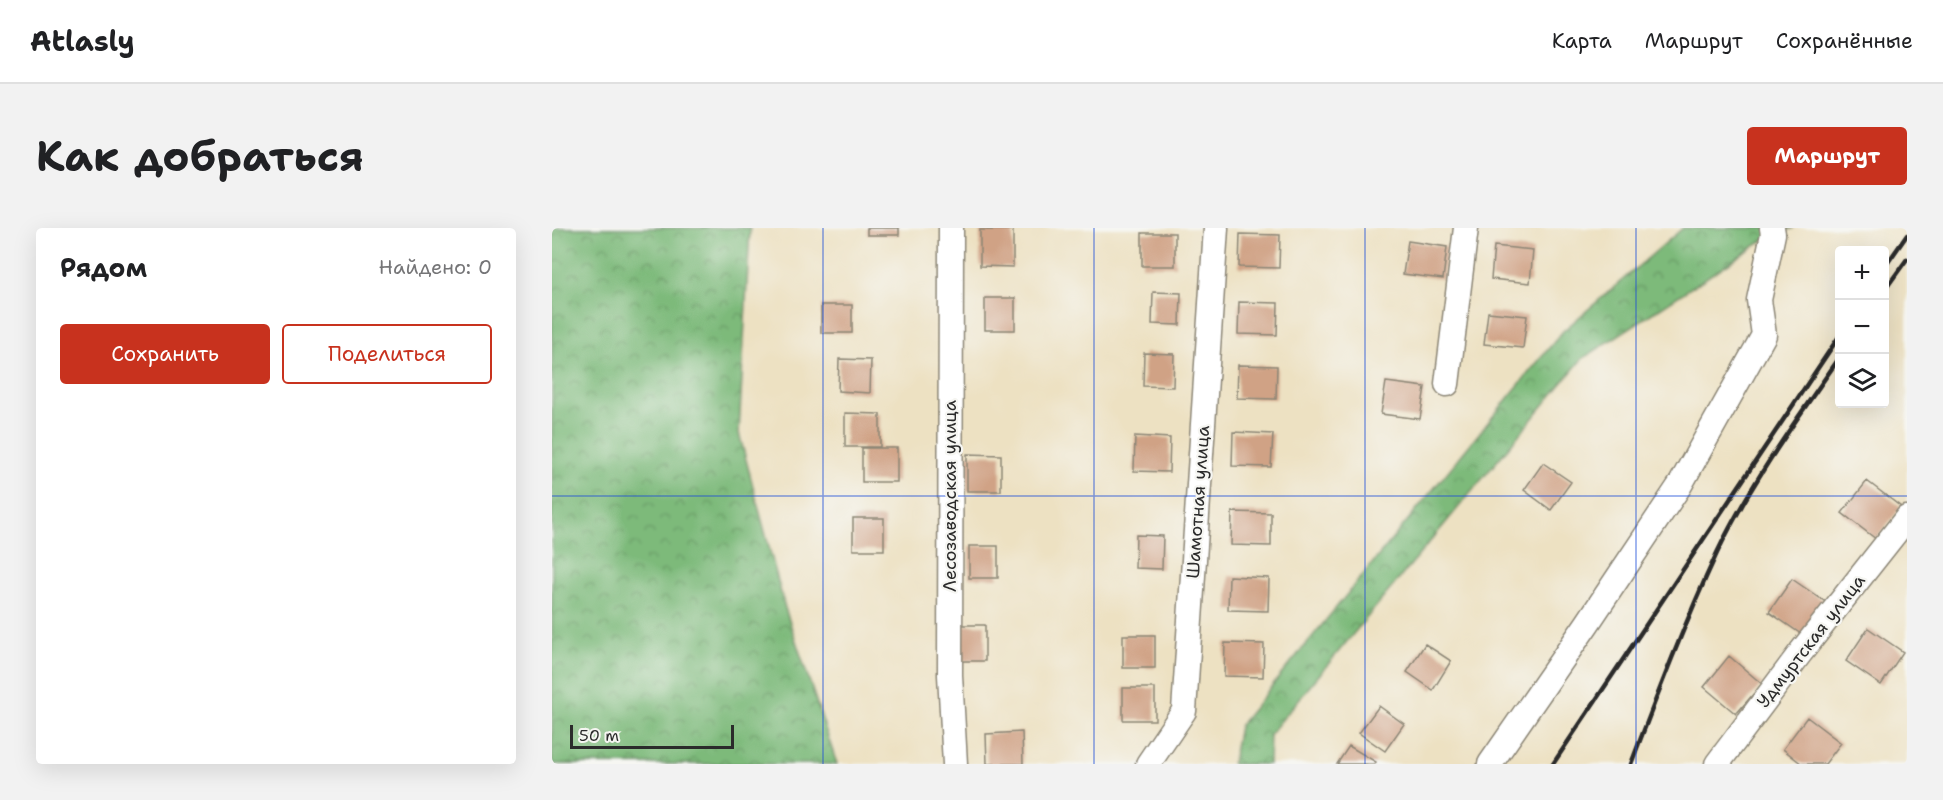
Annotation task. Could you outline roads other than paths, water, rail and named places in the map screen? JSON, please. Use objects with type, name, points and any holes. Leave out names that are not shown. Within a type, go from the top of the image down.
[{"type":"street","name":"Лесозаводская улица","points":[[951,228],[950,675],[956,764]]},
{"type":"street","name":"Шамотная улица","points":[[1148,764],[1185,711],[1215,228]]},
{"type":"street","points":[[1447,384],[1466,228]]},
{"type":"street","points":[[1490,764],[1680,485],[1764,335],[1759,300],[1773,234],[1772,228]]},
{"type":"street","name":"Удмуртская улица","points":[[1717,764],[1801,652],[1907,518]]},
{"type":"railway","points":[[1889,261],[1907,235]]},
{"type":"railway","points":[[1889,284],[1907,259]]},
{"type":"railway","points":[[1553,764],[1835,342]]},
{"type":"railway","points":[[1631,764],[1683,631],[1730,527],[1774,453],[1835,364]]}]
